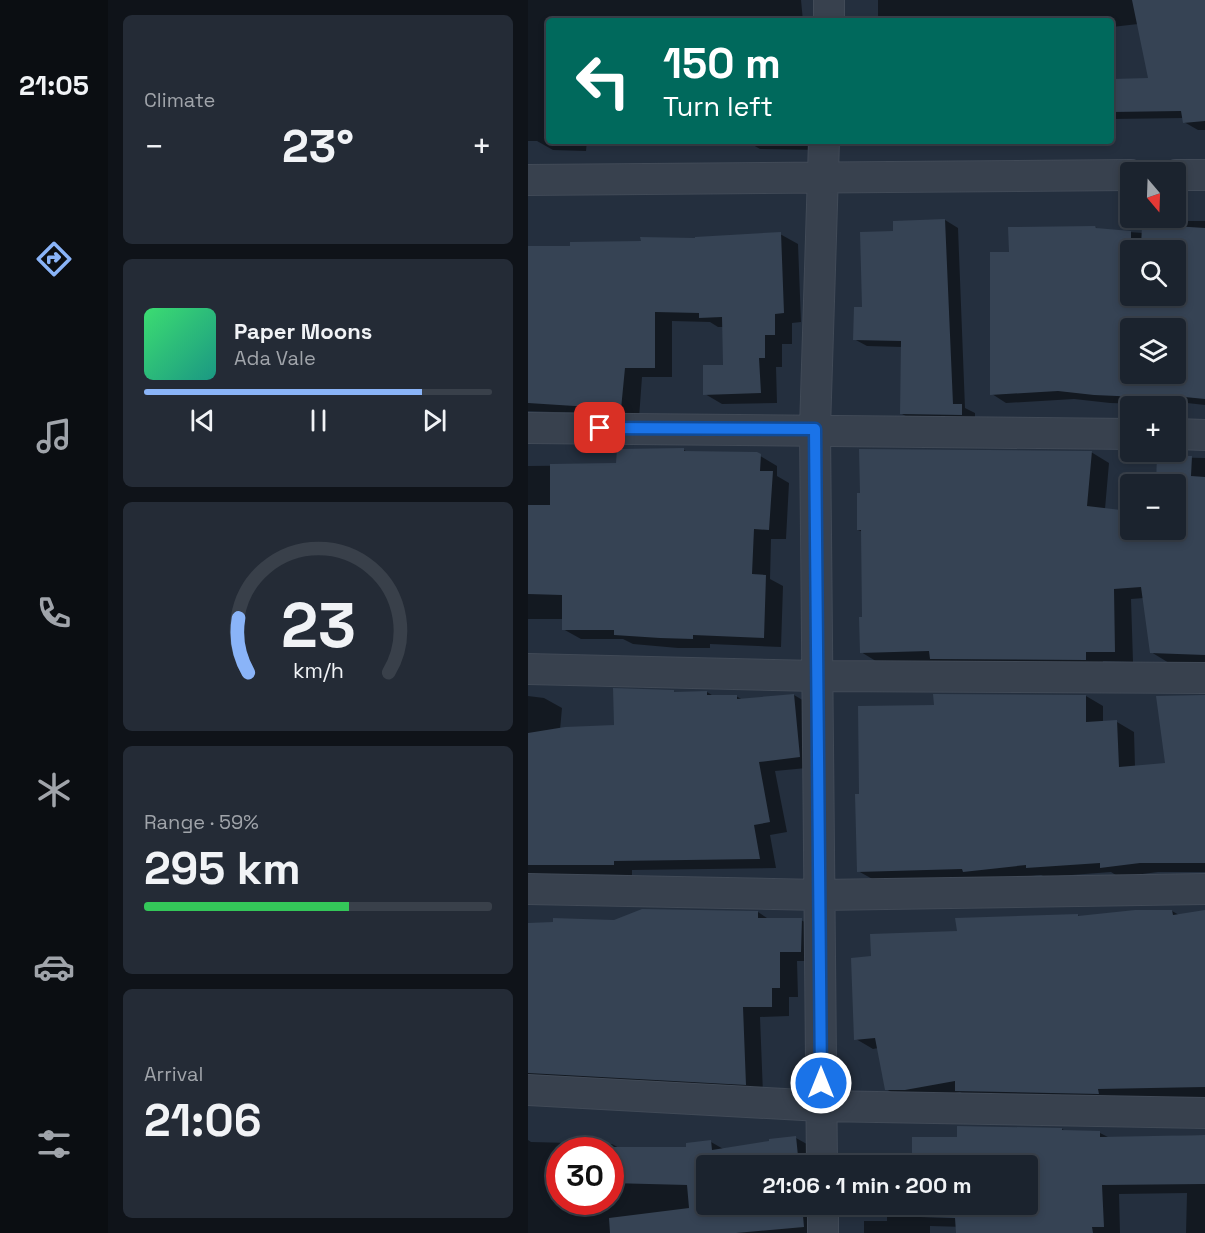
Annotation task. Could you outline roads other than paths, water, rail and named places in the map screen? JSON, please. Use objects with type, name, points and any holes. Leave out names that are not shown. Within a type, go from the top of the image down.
[{"type":"street","points":[[829,0],[829,18]]},
{"type":"street","points":[[822,1155],[815,429],[824,144]]},
{"type":"street","points":[[528,180],[1120,175]]},
{"type":"street","points":[[1186,175],[1205,175]]},
{"type":"street","points":[[528,428],[815,429],[1120,434]]},
{"type":"street","points":[[1186,434],[1205,435]]},
{"type":"street","points":[[528,669],[817,676],[1205,678]]},
{"type":"street","points":[[528,889],[820,895],[1205,889]]},
{"type":"street","points":[[528,1090],[821,1107],[1205,1113]]},
{"type":"street","points":[[823,1215],[823,1233]]}]
